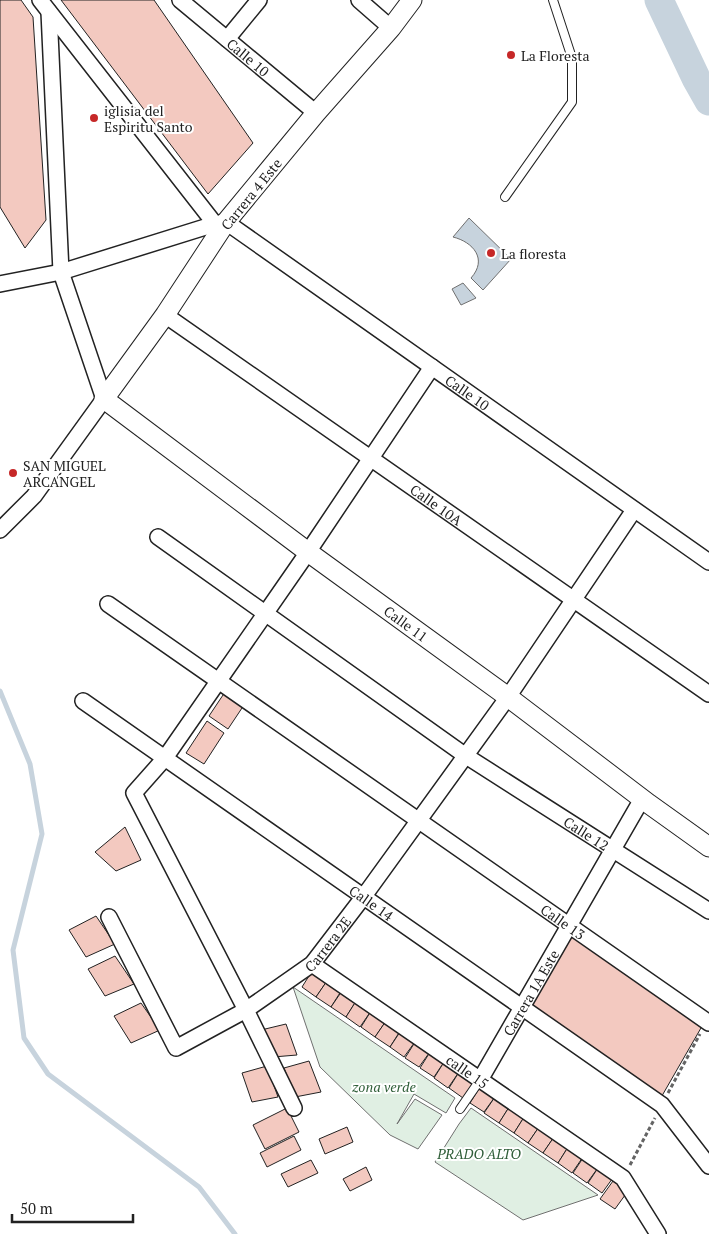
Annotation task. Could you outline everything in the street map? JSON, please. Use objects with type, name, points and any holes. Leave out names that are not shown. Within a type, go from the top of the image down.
[{"type":"street","name":"Calle 10","points":[[180,0],[316,113]]},
{"type":"street","points":[[227,39],[259,0]]},
{"type":"street","points":[[359,0],[391,28]]},
{"type":"street","name":"Carrera 4 Este","points":[[104,399],[165,315],[220,223],[391,28],[412,0]]},
{"type":"street","name":"Calle 10","points":[[45,6],[220,223],[432,367],[709,562]]},
{"type":"street","points":[[0,530],[34,496],[104,399],[61,272],[45,6]]},
{"type":"street","points":[[0,284],[61,272],[220,223]]},
{"type":"street","name":"Calle 10A","points":[[165,315],[709,694]]},
{"type":"street","points":[[294,1108],[246,1010],[134,793],[166,758],[308,552],[432,367]]},
{"type":"street","name":"Calle 11","points":[[104,399],[308,552],[508,697],[642,799],[709,846]]},
{"type":"street","name":"Carrera 2E","points":[[109,917],[176,1048],[246,1010],[312,964],[364,896],[508,697],[634,510]]},
{"type":"street","name":"Calle 12","points":[[158,537],[466,756],[709,911]]},
{"type":"street","name":"Calle 13","points":[[108,604],[709,1021]]},
{"type":"street","name":"Calle 14","points":[[83,701],[662,1104],[709,1166]]},
{"type":"street","name":"Carrera 1A Este","points":[[480,1080],[642,799]]},
{"type":"street","name":"calle 15","points":[[312,964],[623,1178],[658,1234]]},
{"type":"lane","points":[[505,197],[572,102],[572,58],[553,0]]},
{"type":"lane","points":[[460,1109],[480,1080]]},
{"type":"green space","name":"zona verde","points":[[293,987],[455,1098],[446,1113],[414,1094],[397,1124],[415,1099],[442,1115],[418,1149],[390,1135],[320,1067]]},
{"type":"green space","name":"PRADO ALTO","points":[[471,1108],[598,1195],[523,1220],[435,1162]]},
{"type":"shaded area","name":"La floresta","points":[[469,218],[511,259],[483,290],[471,278],[478,264],[476,252],[467,243],[453,237]]},
{"type":"shaded area","points":[[463,283],[476,298],[461,305],[452,289]]},
{"type":"building","points":[[0,0],[21,0],[33,17],[46,220],[25,248],[0,207]]},
{"type":"building","points":[[61,0],[154,0],[253,143],[208,194]]},
{"type":"building","points":[[225,692],[244,705],[228,729],[209,716]]},
{"type":"building","points":[[207,721],[224,733],[204,764],[186,753]]},
{"type":"building","points":[[125,827],[141,860],[116,871],[95,852]]},
{"type":"building","points":[[96,916],[115,944],[86,957],[69,930]]},
{"type":"building","points":[[570,926],[705,1021],[659,1101],[524,1007]]},
{"type":"building","points":[[115,956],[134,984],[105,996],[88,969]]},
{"type":"building","points":[[314,968],[329,978],[316,997],[302,987]]},
{"type":"building","points":[[329,978],[343,988],[331,1007],[316,997]]},
{"type":"building","points":[[344,988],[358,998],[346,1017],[331,1007]]},
{"type":"building","points":[[358,998],[373,1008],[360,1027],[346,1017]]},
{"type":"building","points":[[141,1003],[160,1030],[131,1043],[114,1016]]},
{"type":"building","points":[[373,1008],[388,1018],[375,1037],[361,1027]]},
{"type":"building","points":[[388,1018],[402,1028],[390,1047],[375,1037]]},
{"type":"building","points":[[286,1024],[297,1055],[273,1057],[261,1030]]},
{"type":"building","points":[[402,1029],[417,1039],[404,1057],[390,1047]]},
{"type":"building","points":[[417,1039],[432,1049],[419,1067],[405,1058]]},
{"type":"building","points":[[432,1049],[446,1059],[434,1077],[420,1068]]},
{"type":"building","points":[[446,1059],[461,1069],[448,1088],[434,1078]]},
{"type":"building","points":[[309,1061],[321,1092],[295,1097],[284,1068]]},
{"type":"building","points":[[267,1066],[278,1097],[252,1102],[242,1073]]},
{"type":"building","points":[[461,1069],[476,1079],[463,1098],[449,1088]]},
{"type":"building","points":[[482,1084],[497,1094],[484,1112],[470,1103]]},
{"type":"building","points":[[497,1094],[511,1104],[499,1123],[484,1113]]},
{"type":"building","points":[[511,1104],[526,1114],[514,1133],[499,1123]]},
{"type":"building","points":[[287,1108],[299,1132],[265,1149],[253,1125]]},
{"type":"building","points":[[526,1114],[541,1124],[528,1143],[514,1133]]},
{"type":"building","points":[[541,1124],[556,1134],[543,1153],[528,1143]]},
{"type":"building","points":[[347,1127],[353,1142],[325,1154],[319,1139]]},
{"type":"building","points":[[556,1134],[570,1144],[558,1163],[543,1153]]},
{"type":"building","points":[[294,1136],[301,1150],[267,1167],[260,1153]]},
{"type":"building","points":[[570,1144],[585,1154],[572,1173],[558,1163]]},
{"type":"building","points":[[585,1155],[600,1165],[587,1183],[573,1173]]},
{"type":"building","points":[[311,1160],[318,1173],[288,1187],[281,1174]]},
{"type":"building","points":[[600,1165],[615,1175],[602,1193],[588,1183]]},
{"type":"building","points":[[366,1167],[372,1180],[350,1191],[343,1179]]},
{"type":"building","points":[[613,1181],[628,1191],[615,1209],[600,1199]]},
{"type":"waterway","points":[[659,0],[709,101]]},
{"type":"waterway","points":[[0,691],[30,764],[42,834],[13,950],[24,1038],[48,1074],[199,1187],[235,1234]]},
{"type":"place","name":"La Floresta","points":[[511,55]]},
{"type":"place","name":"iglisia del Espiritu Santo","points":[[94,118]]},
{"type":"place","name":"La floresta","points":[[491,253]]},
{"type":"place","name":"SAN MIGUEL ARCANGEL","points":[[13,473]]}]
